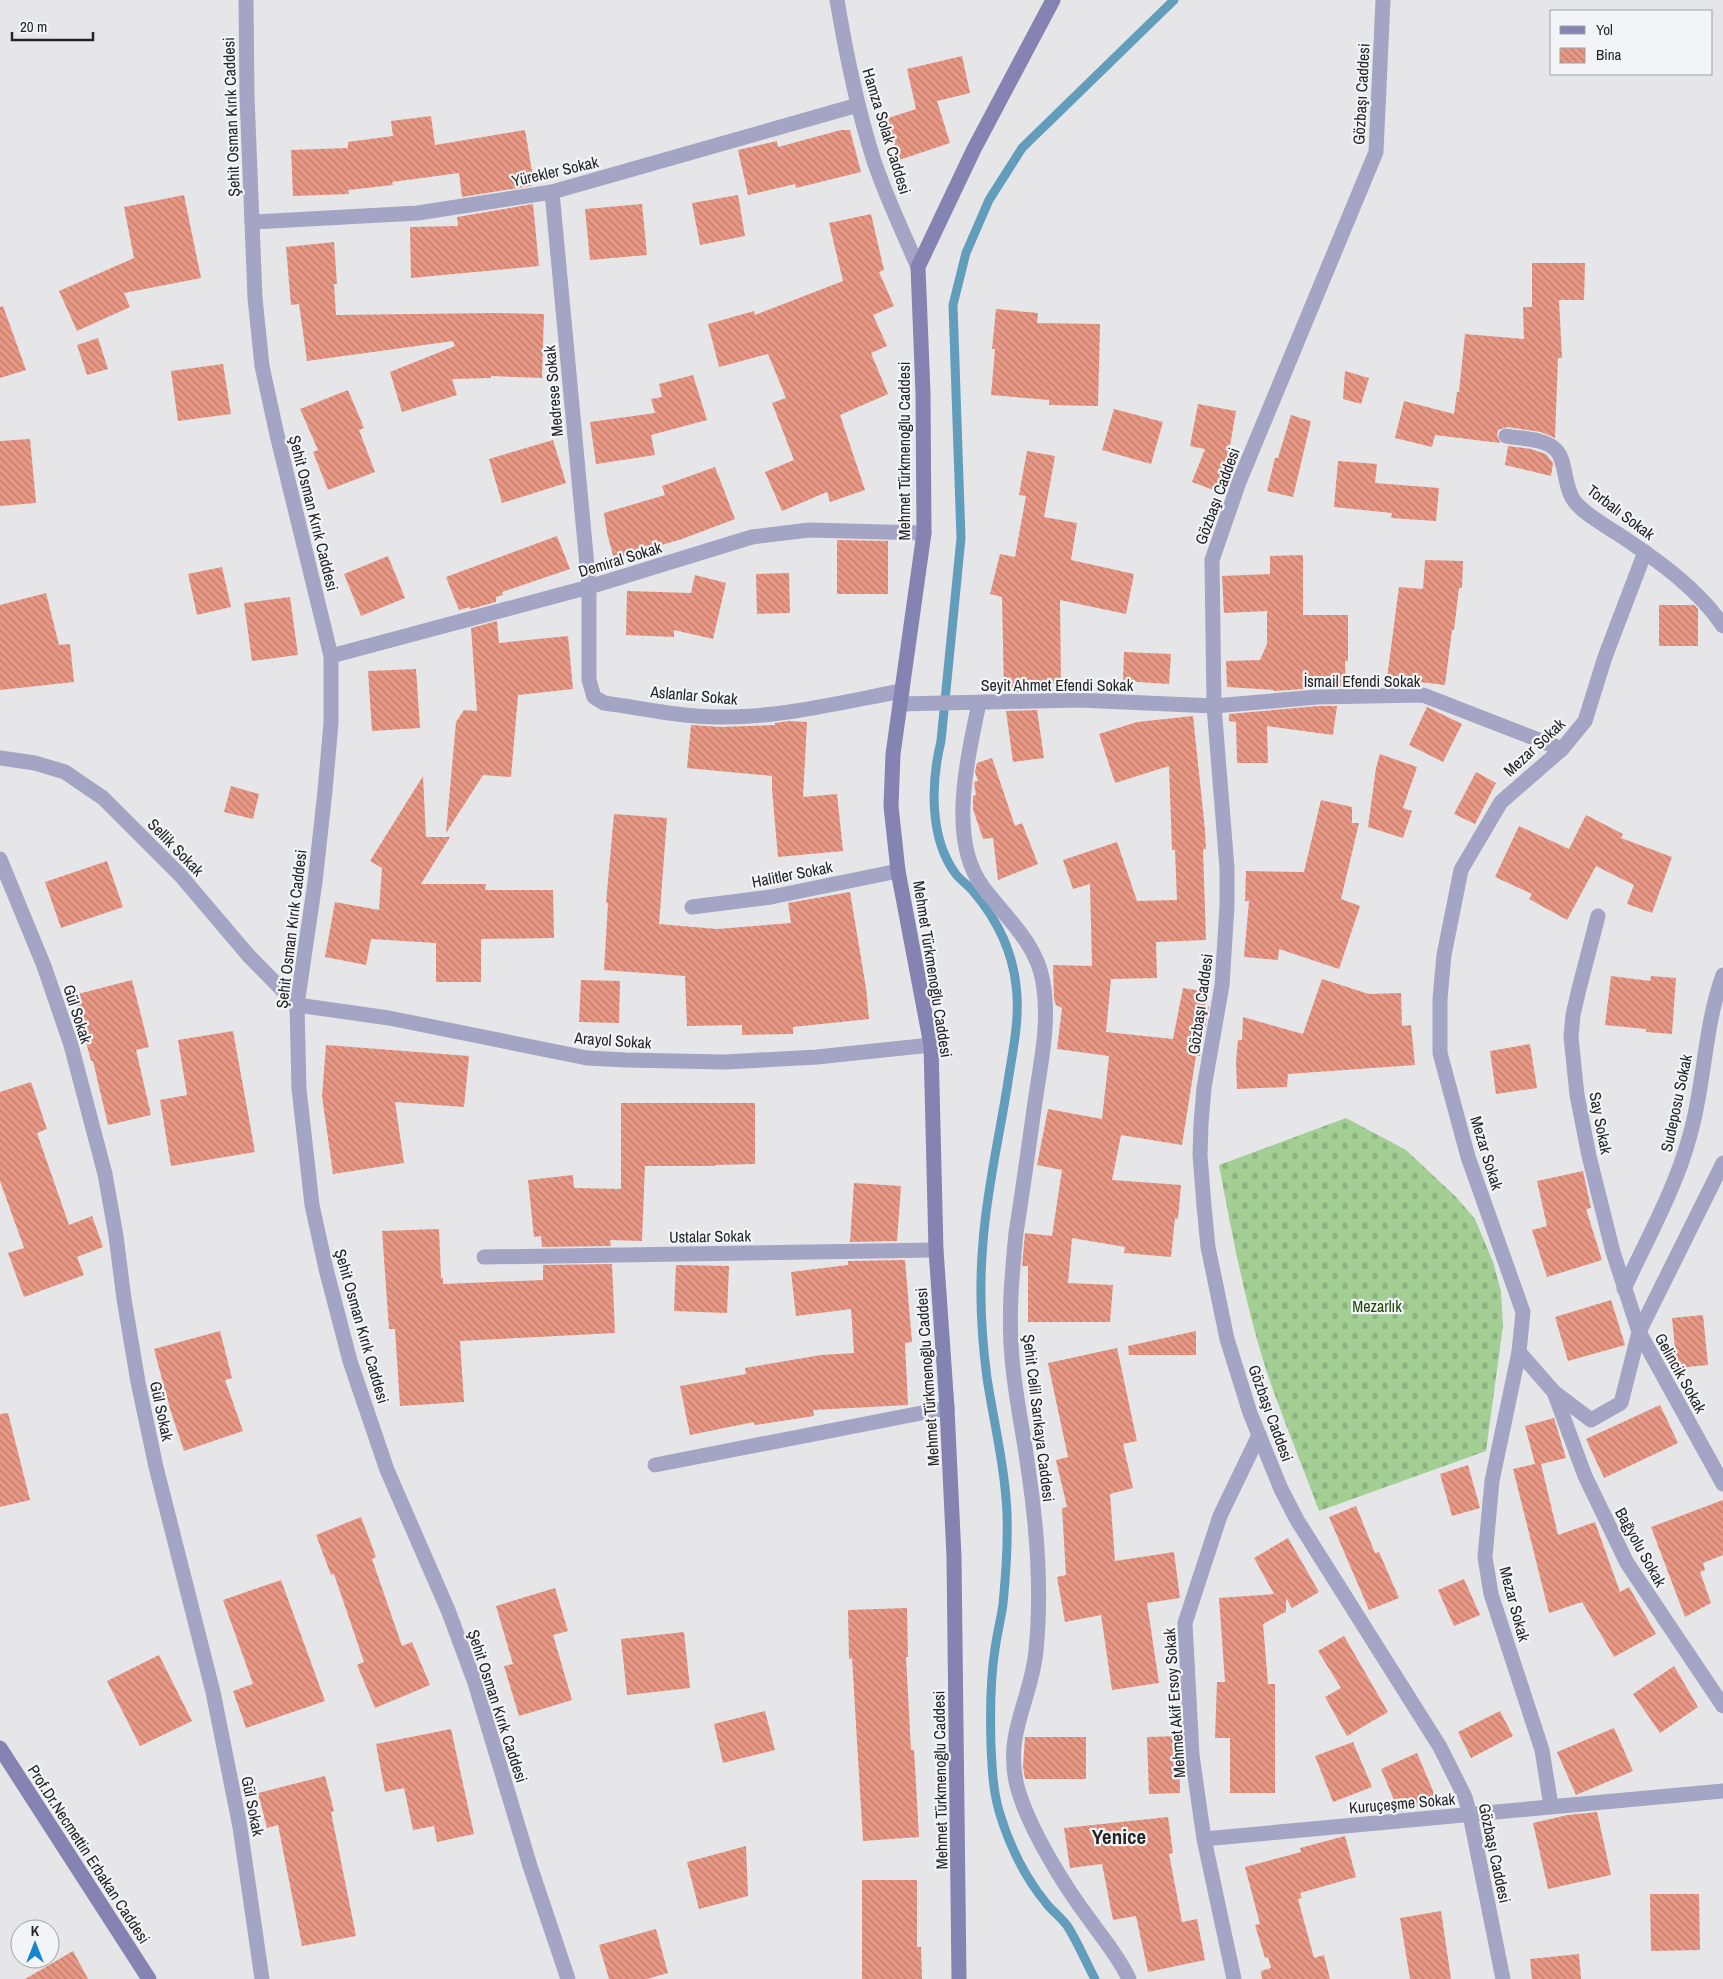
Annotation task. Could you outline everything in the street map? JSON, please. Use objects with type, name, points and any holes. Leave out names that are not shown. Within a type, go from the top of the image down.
[{"type":"main road","name":"Mehmet Türkmenoğlu Caddesi","points":[[959,1979],[954,1556],[947,1408],[936,1250],[931,1045],[898,871],[891,806],[893,754],[924,533],[923,393],[918,267],[974,148],[1053,0]]},
{"type":"main road","name":"Prof.Dr.Necmettin Erbakan Caddesi","points":[[0,1748],[149,1979]]},
{"type":"street","name":"Şehit Osman Kırık Caddesi","points":[[246,0],[247,96],[255,298],[262,366],[277,435],[332,656],[331,723],[325,790],[315,882],[297,1005],[299,1089],[312,1205],[326,1269],[350,1361],[388,1470],[448,1610],[472,1674],[530,1866],[568,1979]]},
{"type":"street","name":"Hamza Solak Caddesi","points":[[837,0],[845,50],[874,161],[918,267]]},
{"type":"street","name":"Gözbaşı Caddesi","points":[[1383,0],[1376,152],[1239,482],[1212,560],[1214,706],[1228,868],[1228,906],[1222,985],[1204,1088],[1200,1156],[1208,1247],[1218,1297],[1228,1339],[1259,1435],[1281,1489],[1297,1520],[1440,1747],[1465,1798],[1503,1979]]},
{"type":"street","name":"Yürekler Sokak","points":[[252,222],[418,213],[552,192],[858,105]]},
{"type":"street","name":"Medrese Sokak","points":[[552,192],[589,587]]},
{"type":"street","name":"Torbalı Sokak","points":[[1506,436],[1544,443],[1557,450],[1564,466],[1566,484],[1575,503],[1645,552],[1692,591],[1714,613],[1723,626]]},
{"type":"street","name":"Demiral Sokak","points":[[332,656],[589,587],[752,537],[808,530],[924,533]]},
{"type":"street","name":"Mezar Sokak","points":[[1551,1806],[1542,1750],[1491,1594],[1485,1558],[1492,1481],[1520,1352],[1523,1312],[1468,1157],[1440,1053],[1440,999],[1444,955],[1461,870],[1501,802],[1562,748],[1586,721],[1605,657],[1645,552]]},
{"type":"street","name":"Aslanlar Sokak","points":[[589,587],[588,680],[594,697],[604,702],[686,715],[717,717],[756,716],[901,698]]},
{"type":"street","name":"İsmail Efendi Sokak","points":[[1214,706],[1317,697],[1423,695],[1562,748]]},
{"type":"street","name":"Seyit Ahmet Efendi Sokak","points":[[901,698],[926,704],[1078,700],[1214,706]]},
{"type":"street","name":"Şehit Celil Sarıkaya Caddesi","points":[[979,703],[963,791],[963,817],[968,856],[973,871],[981,885],[1030,945],[1038,960],[1043,981],[1047,1025],[1016,1233],[1011,1299],[1010,1334],[1012,1360],[1034,1507],[1038,1595],[1036,1654],[1015,1733],[1012,1750],[1014,1768],[1025,1808],[1049,1856],[1090,1920],[1113,1950],[1129,1979]]},
{"type":"street","name":"Sellik Sokak","points":[[0,758],[35,763],[65,772],[103,798],[181,876],[248,955],[297,1005]]},
{"type":"street","name":"Gül Sokak","points":[[0,859],[44,966],[71,1045],[105,1174],[138,1382],[156,1467],[213,1692],[240,1827],[262,1979]]},
{"type":"street","name":"Halitler Sokak","points":[[692,907],[771,896],[898,871]]},
{"type":"street","name":"Say Sokak","points":[[1598,916],[1573,1015],[1571,1037],[1573,1062],[1577,1095],[1589,1156],[1612,1252],[1639,1332]]},
{"type":"street","name":"Sudeposu Sokak","points":[[1624,1289],[1675,1179],[1690,1136],[1699,1096],[1707,1038],[1723,975]]},
{"type":"street","name":"Arayol Sokak","points":[[297,1005],[389,1018],[587,1058],[616,1060],[726,1062],[818,1057],[931,1045]]},
{"type":"street","points":[[1520,1352],[1554,1392],[1591,1420],[1621,1403],[1639,1332],[1723,1163]]},
{"type":"street","name":"Ustalar Sokak","points":[[484,1258],[936,1250]]},
{"type":"street","name":"Gelincik Sokak","points":[[1639,1332],[1723,1484]]},
{"type":"street","name":"Bağyolu Sokak","points":[[1554,1392],[1585,1476],[1627,1563],[1723,1706]]},
{"type":"street","points":[[655,1465],[947,1408]]},
{"type":"street","name":"Mehmet Akif Ersoy Sokak","points":[[1234,1979],[1204,1838],[1192,1755],[1185,1623],[1220,1516],[1259,1435]]},
{"type":"street","name":"Kuruçeşme Sokak","points":[[1204,1838],[1723,1791]]},
{"type":"green space","name":"Mezarlık","points":[[1346,1118],[1406,1150],[1456,1197],[1475,1219],[1493,1262],[1501,1291],[1503,1326],[1486,1451],[1319,1511],[1263,1360],[1235,1249],[1219,1165]]},
{"type":"building","points":[[962,56],[970,93],[937,101],[950,143],[899,160],[885,119],[916,109],[907,69]]},
{"type":"building","points":[[431,116],[435,145],[525,130],[534,183],[531,183],[531,186],[462,197],[459,173],[392,182],[393,185],[348,190],[349,194],[293,196],[291,150],[348,148],[348,142],[393,136],[391,121]]},
{"type":"building","points":[[841,130],[850,130],[861,172],[796,188],[795,184],[748,195],[738,150],[777,141],[778,147]]},
{"type":"building","points":[[184,195],[201,278],[124,293],[130,307],[77,331],[59,291],[134,258],[124,207]]},
{"type":"building","points":[[738,195],[745,236],[700,245],[692,203]]},
{"type":"building","points":[[533,204],[539,266],[411,278],[410,227],[458,226],[457,217]]},
{"type":"building","points":[[642,204],[647,255],[590,260],[585,209]]},
{"type":"building","points":[[871,214],[884,270],[879,272],[894,306],[873,315],[887,346],[871,353],[888,394],[840,415],[865,490],[830,502],[827,492],[782,511],[765,472],[794,460],[772,403],[786,398],[768,354],[719,367],[708,324],[754,311],[755,315],[843,281],[829,223]]},
{"type":"building","points":[[334,242],[337,284],[334,284],[336,315],[544,314],[542,378],[491,376],[491,378],[452,379],[457,395],[402,412],[390,372],[455,346],[453,341],[307,361],[299,304],[291,305],[286,247]]},
{"type":"building","points":[[1532,263],[1585,263],[1584,300],[1559,300],[1562,358],[1558,358],[1555,438],[1541,432],[1507,427],[1498,430],[1497,435],[1500,443],[1435,435],[1432,447],[1395,438],[1404,401],[1454,414],[1457,392],[1459,392],[1465,334],[1524,339],[1523,307],[1532,307]]},
{"type":"building","points":[[3,306],[26,370],[0,378],[0,307]]},
{"type":"building","points":[[996,309],[1038,313],[1037,323],[1100,324],[1098,406],[1049,405],[1049,400],[991,395],[995,349],[992,349]]},
{"type":"building","points":[[98,338],[108,369],[87,375],[77,345]]},
{"type":"building","points":[[223,364],[231,414],[178,421],[171,371]]},
{"type":"building","points":[[1345,371],[1369,378],[1361,404],[1343,399]]},
{"type":"building","points":[[693,375],[707,420],[651,435],[655,455],[596,464],[590,422],[655,413],[651,399],[662,397],[659,384]]},
{"type":"building","points":[[348,390],[364,428],[359,430],[375,472],[328,490],[313,452],[318,450],[300,409]]},
{"type":"building","points":[[1198,404],[1236,411],[1225,474],[1219,492],[1192,482],[1205,449],[1190,446]]},
{"type":"building","points":[[1114,409],[1163,422],[1151,464],[1102,450]]},
{"type":"building","points":[[1291,415],[1311,421],[1293,497],[1267,491],[1275,458],[1278,458]]},
{"type":"building","points":[[30,439],[36,503],[0,506],[0,441]]},
{"type":"building","points":[[553,440],[566,483],[502,503],[489,459]]},
{"type":"building","points":[[1508,446],[1531,449],[1546,454],[1553,463],[1551,476],[1505,465]]},
{"type":"building","points":[[1027,451],[1055,456],[1044,517],[1077,523],[1071,560],[1134,574],[1126,614],[1060,600],[1061,684],[1034,684],[1035,692],[1004,692],[1002,597],[990,594],[1000,554],[1015,557],[1026,496],[1019,495]]},
{"type":"building","points":[[1338,461],[1377,464],[1375,483],[1439,488],[1436,521],[1391,518],[1392,513],[1334,507]]},
{"type":"building","points":[[715,467],[735,519],[682,539],[614,559],[604,513],[665,495],[662,486]]},
{"type":"building","points":[[557,536],[570,569],[502,592],[503,595],[496,597],[496,602],[459,610],[446,577]]},
{"type":"building","points":[[837,540],[888,541],[888,594],[837,594]]},
{"type":"building","points":[[1303,555],[1303,615],[1348,615],[1348,661],[1345,661],[1346,686],[1274,691],[1227,687],[1226,661],[1260,660],[1267,644],[1267,611],[1224,613],[1222,576],[1270,574],[1270,556]]},
{"type":"building","points":[[388,556],[405,598],[361,616],[344,574]]},
{"type":"building","points":[[1425,560],[1463,561],[1462,588],[1459,588],[1445,685],[1387,678],[1399,587],[1423,589]]},
{"type":"building","points":[[222,567],[231,607],[197,615],[188,574]]},
{"type":"building","points":[[789,573],[790,613],[757,614],[756,574]]},
{"type":"building","points":[[695,575],[726,583],[713,639],[674,630],[674,637],[626,635],[627,591],[691,593]]},
{"type":"building","points":[[46,593],[59,645],[70,644],[74,682],[0,690],[0,605]]},
{"type":"building","points":[[290,597],[298,655],[252,661],[244,603]]},
{"type":"building","points":[[1659,605],[1694,605],[1698,609],[1698,646],[1659,646]]},
{"type":"building","points":[[497,621],[499,643],[568,636],[573,689],[518,695],[511,777],[483,775],[446,833],[456,722],[464,710],[477,711],[471,628]]},
{"type":"building","points":[[1124,652],[1171,654],[1169,684],[1123,681]]},
{"type":"building","points":[[416,669],[420,728],[372,731],[368,671]]},
{"type":"building","points":[[1337,706],[1333,735],[1267,726],[1268,763],[1237,763],[1236,722],[1229,721],[1229,714]]},
{"type":"building","points":[[1427,707],[1462,724],[1443,762],[1409,745]]},
{"type":"building","points":[[1037,710],[1044,758],[1013,762],[1006,711]]},
{"type":"building","points":[[1193,716],[1205,830],[1206,849],[1203,849],[1206,940],[1156,942],[1157,978],[1111,979],[1106,1032],[1173,1039],[1183,988],[1208,992],[1205,1006],[1209,1007],[1200,1056],[1196,1056],[1182,1145],[1121,1135],[1112,1180],[1181,1185],[1178,1219],[1175,1218],[1171,1257],[1124,1253],[1125,1247],[1072,1238],[1068,1283],[1113,1285],[1110,1322],[1028,1322],[1028,1266],[1022,1266],[1025,1233],[1052,1236],[1062,1170],[1037,1165],[1048,1109],[1102,1119],[1109,1056],[1057,1049],[1062,1008],[1056,1005],[1054,999],[1053,965],[1092,966],[1090,884],[1073,889],[1063,860],[1117,842],[1137,901],[1177,900],[1175,850],[1172,850],[1169,766],[1115,783],[1099,734],[1137,722]]},
{"type":"building","points":[[789,721],[807,722],[803,797],[837,794],[843,851],[778,857],[772,776],[687,768],[691,725],[720,727],[775,725],[775,723]]},
{"type":"building","points":[[1380,754],[1417,767],[1403,808],[1412,811],[1403,838],[1368,827],[1376,768]]},
{"type":"building","points":[[992,758],[1015,826],[1022,823],[1038,864],[998,880],[993,838],[983,839],[973,809],[973,796],[976,795],[974,782],[978,781],[975,772],[977,763]]},
{"type":"building","points":[[1476,772],[1496,783],[1475,824],[1454,814]]},
{"type":"building","points":[[423,776],[426,837],[450,837],[421,884],[486,884],[485,890],[553,890],[554,938],[481,939],[481,982],[436,982],[436,943],[371,939],[366,965],[325,957],[335,902],[379,910],[382,868],[370,861]]},
{"type":"building","points":[[231,786],[259,794],[253,819],[224,812]]},
{"type":"building","points":[[1321,800],[1352,807],[1352,823],[1359,823],[1341,899],[1360,906],[1339,969],[1279,949],[1278,960],[1244,957],[1249,901],[1245,901],[1246,871],[1304,872]]},
{"type":"building","points":[[614,814],[667,818],[659,924],[717,929],[791,923],[788,903],[850,892],[866,988],[869,1019],[793,1027],[793,1034],[742,1035],[742,1025],[687,1026],[685,976],[604,970],[608,903],[606,903]]},
{"type":"building","points":[[1586,815],[1623,834],[1621,838],[1672,857],[1652,913],[1627,904],[1634,885],[1596,866],[1567,920],[1529,899],[1532,894],[1495,877],[1519,826],[1569,849]]},
{"type":"building","points":[[107,861],[123,907],[61,928],[45,882]]},
{"type":"building","points":[[1611,976],[1650,981],[1651,976],[1676,978],[1672,1034],[1605,1025]]},
{"type":"building","points":[[1322,979],[1369,994],[1401,993],[1402,1026],[1411,1025],[1415,1065],[1288,1074],[1287,1087],[1237,1089],[1236,1062],[1238,1040],[1242,1040],[1243,1017],[1303,1034]]},
{"type":"building","points":[[132,980],[149,1047],[136,1050],[151,1115],[108,1125],[93,1061],[91,1061],[74,995]]},
{"type":"building","points":[[581,980],[620,981],[619,1023],[579,1022]]},
{"type":"building","points":[[233,1031],[255,1152],[171,1166],[160,1100],[187,1095],[178,1040]]},
{"type":"building","points":[[1530,1044],[1537,1088],[1496,1094],[1490,1051]]},
{"type":"building","points":[[326,1045],[469,1056],[464,1107],[395,1102],[404,1163],[333,1174],[322,1096]]},
{"type":"building","points":[[31,1082],[47,1129],[37,1133],[69,1225],[92,1216],[103,1247],[77,1257],[84,1275],[24,1297],[8,1253],[24,1248],[0,1181],[0,1092]]},
{"type":"building","points":[[621,1103],[755,1103],[755,1164],[645,1166],[642,1241],[610,1240],[611,1246],[542,1247],[541,1236],[534,1237],[528,1180],[573,1175],[574,1188],[621,1189]]},
{"type":"building","points":[[1583,1171],[1591,1208],[1586,1209],[1602,1260],[1547,1277],[1532,1230],[1547,1226],[1537,1181]]},
{"type":"building","points":[[854,1183],[901,1186],[897,1241],[850,1242]]},
{"type":"building","points":[[439,1229],[441,1278],[443,1278],[443,1284],[543,1280],[543,1265],[612,1264],[615,1333],[460,1341],[464,1402],[400,1406],[395,1329],[389,1329],[382,1231]]},
{"type":"building","points":[[905,1260],[912,1342],[905,1343],[908,1405],[813,1410],[814,1416],[755,1425],[754,1422],[690,1435],[680,1386],[746,1374],[745,1368],[821,1355],[854,1353],[851,1309],[796,1316],[791,1272],[848,1265],[848,1261]]},
{"type":"building","points":[[676,1265],[729,1266],[727,1313],[674,1311]]},
{"type":"building","points":[[1611,1300],[1625,1345],[1568,1361],[1555,1317]]},
{"type":"building","points":[[1703,1315],[1708,1365],[1677,1368],[1672,1318]]},
{"type":"building","points":[[220,1331],[232,1378],[225,1380],[243,1431],[184,1451],[170,1409],[154,1349]]},
{"type":"building","points":[[1196,1331],[1196,1355],[1129,1355],[1128,1346]]},
{"type":"building","points":[[1117,1348],[1137,1441],[1123,1444],[1133,1488],[1110,1494],[1115,1561],[1174,1552],[1180,1598],[1147,1603],[1159,1683],[1112,1690],[1101,1615],[1065,1622],[1057,1577],[1066,1575],[1062,1508],[1067,1507],[1056,1460],[1068,1457],[1048,1363]]},
{"type":"building","points":[[1660,1405],[1678,1443],[1604,1478],[1586,1439]]},
{"type":"building","points":[[8,1413],[30,1500],[0,1507],[0,1414]]},
{"type":"building","points":[[1554,1418],[1566,1458],[1541,1464],[1558,1535],[1595,1522],[1620,1592],[1629,1587],[1656,1634],[1614,1657],[1582,1602],[1549,1613],[1513,1469],[1535,1464],[1525,1426]]},
{"type":"building","points":[[1468,1465],[1480,1508],[1452,1516],[1440,1474]]},
{"type":"building","points":[[1723,1500],[1723,1555],[1703,1563],[1705,1570],[1700,1572],[1711,1603],[1685,1617],[1651,1527]]},
{"type":"building","points":[[1356,1506],[1375,1553],[1379,1552],[1399,1598],[1369,1610],[1329,1517]]},
{"type":"building","points":[[361,1517],[376,1557],[372,1559],[402,1646],[412,1642],[430,1685],[375,1708],[357,1665],[364,1662],[334,1574],[331,1575],[316,1535]]},
{"type":"building","points":[[1288,1538],[1319,1592],[1292,1608],[1286,1598],[1286,1614],[1285,1612],[1263,1624],[1268,1684],[1275,1684],[1275,1793],[1230,1793],[1230,1738],[1215,1738],[1217,1682],[1225,1682],[1219,1598],[1274,1594],[1254,1558]]},
{"type":"building","points":[[1464,1579],[1480,1615],[1454,1626],[1438,1590]]},
{"type":"building","points":[[281,1580],[325,1701],[246,1728],[233,1691],[253,1684],[223,1600]]},
{"type":"building","points":[[555,1588],[568,1631],[553,1635],[572,1700],[519,1716],[504,1666],[513,1664],[496,1606]]},
{"type":"building","points":[[907,1608],[908,1657],[906,1657],[911,1750],[914,1750],[919,1837],[863,1841],[852,1658],[849,1659],[848,1610]]},
{"type":"building","points":[[684,1632],[690,1688],[627,1695],[621,1639]]},
{"type":"building","points":[[1344,1636],[1388,1712],[1347,1736],[1325,1697],[1341,1688],[1318,1651]]},
{"type":"building","points":[[159,1655],[192,1721],[140,1746],[107,1681]]},
{"type":"building","points":[[1674,1666],[1698,1707],[1660,1733],[1633,1694]]},
{"type":"building","points":[[765,1711],[775,1750],[723,1763],[714,1724]]},
{"type":"building","points":[[1500,1711],[1513,1736],[1471,1758],[1458,1732]]},
{"type":"building","points":[[1614,1728],[1633,1771],[1576,1795],[1557,1752]]},
{"type":"building","points":[[451,1729],[474,1834],[437,1842],[434,1826],[413,1830],[404,1788],[385,1792],[376,1744]]},
{"type":"building","points":[[1179,1736],[1180,1793],[1149,1794],[1147,1737]]},
{"type":"building","points":[[1025,1737],[1086,1737],[1086,1779],[1025,1779],[1023,1766]]},
{"type":"building","points":[[1353,1742],[1372,1787],[1333,1802],[1315,1756]]},
{"type":"building","points":[[1417,1753],[1436,1798],[1406,1811],[1399,1812],[1381,1769]]},
{"type":"building","points":[[325,1776],[334,1811],[331,1812],[356,1936],[302,1946],[278,1825],[267,1828],[258,1793]]},
{"type":"building","points":[[1597,1812],[1611,1875],[1548,1889],[1533,1823],[1568,1815]]},
{"type":"building","points":[[1168,1817],[1173,1853],[1169,1854],[1182,1922],[1197,1919],[1205,1960],[1148,1972],[1136,1916],[1113,1920],[1102,1864],[1070,1868],[1064,1828]]},
{"type":"building","points":[[1345,1836],[1356,1877],[1300,1893],[1302,1898],[1298,1899],[1314,1958],[1324,1955],[1330,1979],[1262,1979],[1261,1971],[1271,1968],[1268,1957],[1265,1958],[1255,1925],[1260,1924],[1245,1867],[1301,1852],[1300,1848]]},
{"type":"building","points":[[746,1846],[748,1896],[699,1909],[687,1862]]},
{"type":"building","points":[[862,1880],[917,1880],[917,1947],[921,1947],[922,1979],[862,1979]]},
{"type":"building","points":[[1650,1894],[1699,1894],[1700,1950],[1651,1951]]},
{"type":"building","points":[[1441,1911],[1451,1979],[1410,1979],[1400,1918]]},
{"type":"building","points":[[656,1929],[668,1973],[647,1979],[609,1979],[599,1945]]},
{"type":"building","points":[[73,1951],[88,1979],[25,1979],[42,1969],[60,1969],[60,1959]]},
{"type":"building","points":[[1579,1954],[1581,1979],[1532,1979],[1530,1959]]},
{"type":"waterway","points":[[1095,1979],[1068,1927],[1038,1893],[1018,1860],[1007,1836],[999,1811],[992,1771],[991,1685],[1004,1593],[1007,1513],[1002,1462],[985,1361],[981,1310],[981,1276],[988,1200],[1017,1019],[1017,996],[1011,959],[1002,935],[989,912],[971,889],[957,876],[947,859],[940,843],[934,809],[935,774],[941,741],[961,538],[953,305],[966,253],[989,200],[1022,148],[1174,0]]},
{"type":"district","name":"Yenice","points":[[1119,1837]]}]
